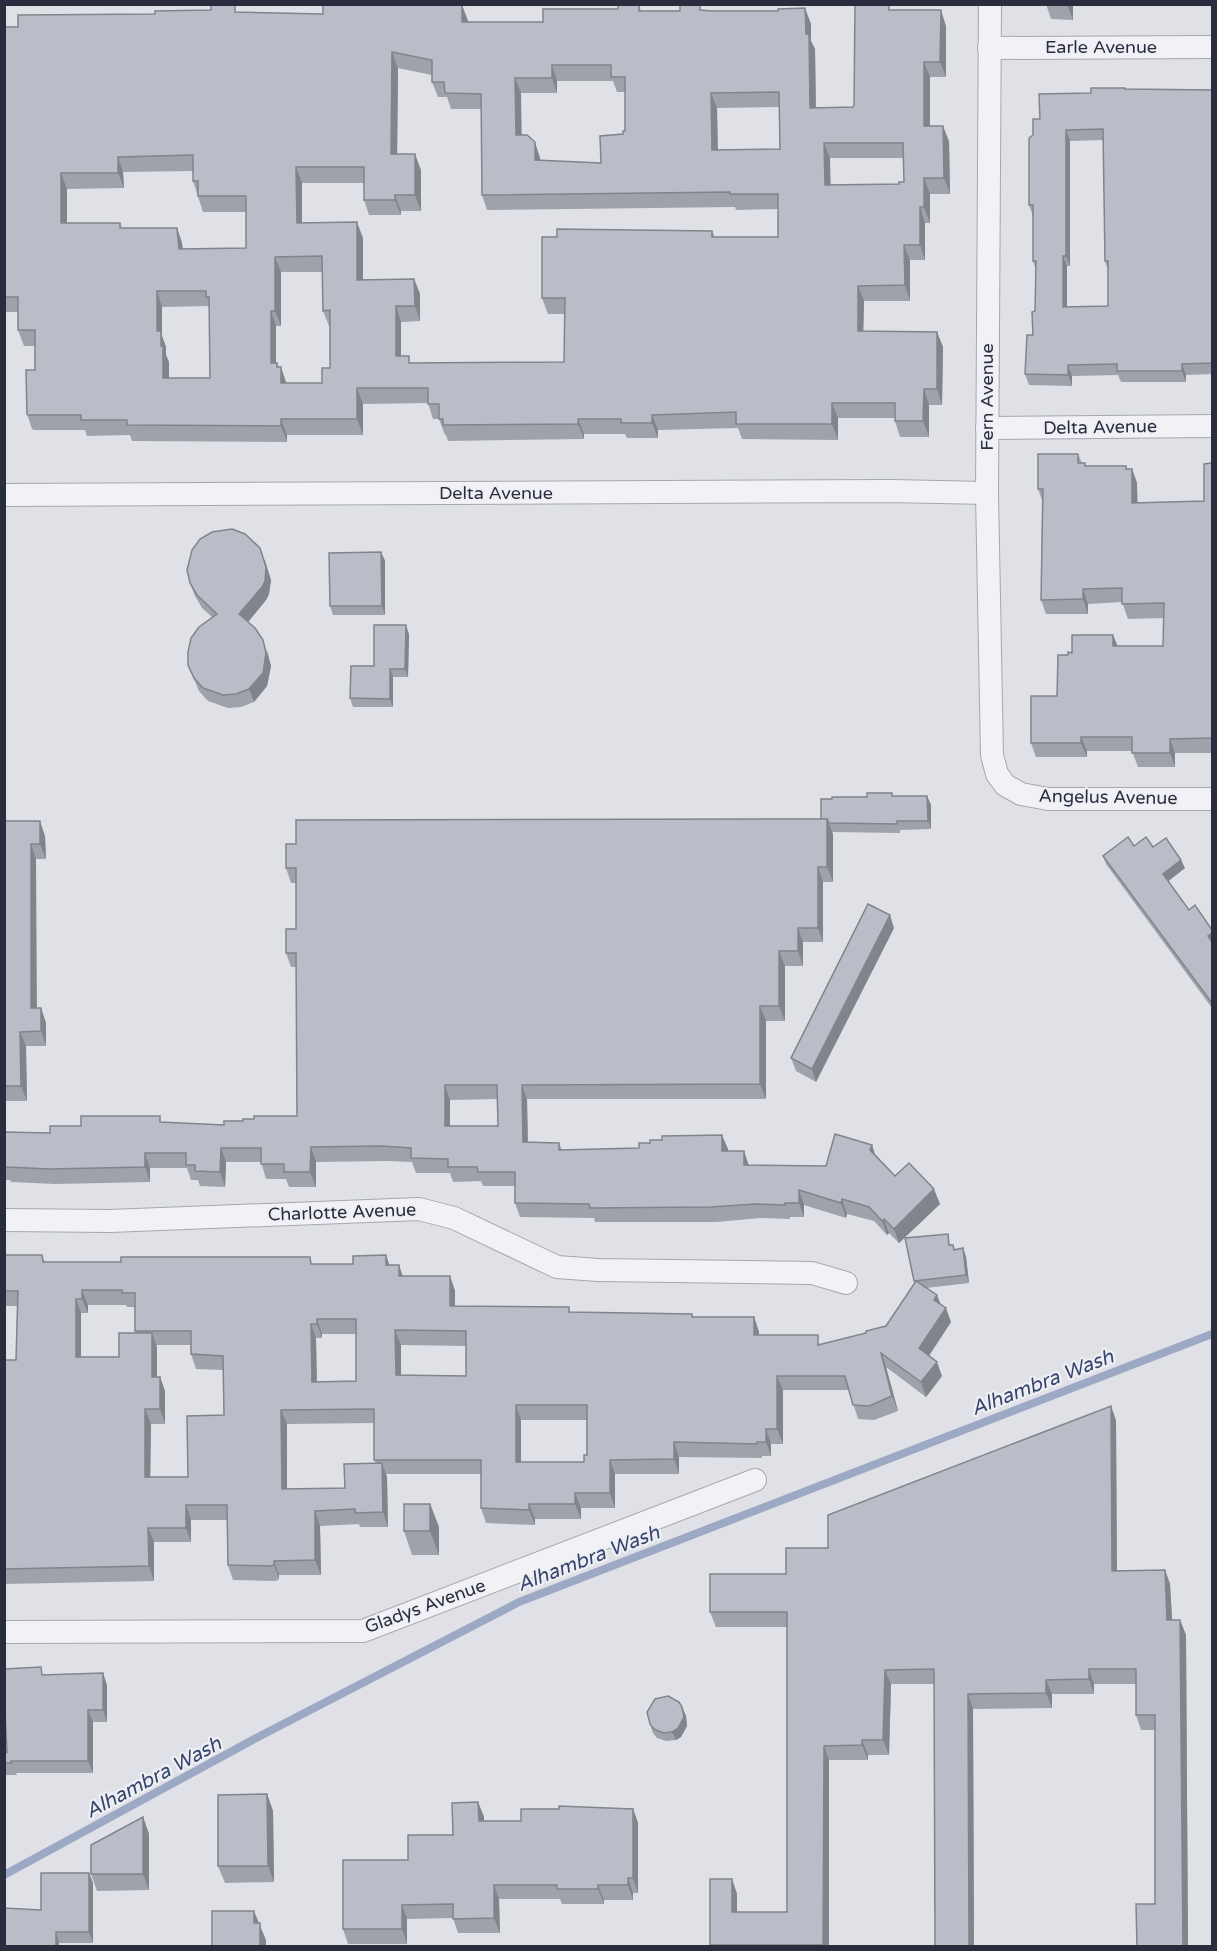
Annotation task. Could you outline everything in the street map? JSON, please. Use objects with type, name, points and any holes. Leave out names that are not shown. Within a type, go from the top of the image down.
[{"type":"street","name":"Fern Avenue","points":[[990,4],[987,493],[992,755],[996,774],[1005,786]]},
{"type":"street","name":"Earle Avenue","points":[[989,48],[1212,47]]},
{"type":"street","name":"Delta Avenue","points":[[987,428],[1212,426]]},
{"type":"street","name":"Delta Avenue","points":[[4,495],[891,491],[987,493]]},
{"type":"street","name":"Angelus Avenue","points":[[1005,786],[1021,794],[1048,799],[1212,799]]},
{"type":"street","name":"Charlotte Avenue","points":[[4,1220],[110,1221],[420,1209],[454,1218],[558,1267],[598,1270],[812,1273],[846,1283]]},
{"type":"street","name":"Gladys Avenue","points":[[4,1632],[363,1631],[754,1480]]},
{"type":"building","points":[[211,4],[235,4],[235,12],[323,14],[323,5],[439,4],[462,5],[462,22],[543,22],[543,9],[618,9],[618,5],[639,5],[639,11],[680,11],[680,4],[700,4],[700,10],[712,11],[778,11],[778,9],[805,8],[806,34],[809,34],[810,108],[853,107],[854,105],[855,5],[889,5],[889,10],[941,10],[940,62],[924,62],[924,126],[943,126],[944,178],[924,178],[924,207],[920,207],[920,245],[904,245],[905,285],[858,286],[858,331],[937,332],[937,389],[924,389],[923,421],[895,421],[895,403],[832,403],[832,424],[736,424],[736,412],[652,415],[652,423],[621,423],[621,419],[578,419],[578,424],[443,425],[443,419],[439,419],[439,404],[428,404],[428,388],[357,388],[357,419],[281,419],[281,426],[127,425],[127,420],[81,420],[81,415],[28,415],[26,370],[35,370],[35,330],[18,330],[18,297],[4,297],[4,27],[18,27],[18,15],[155,14],[155,11],[211,10]],"holes":[[[392,52],[432,60],[432,82],[444,82],[445,93],[481,94],[482,195],[730,192],[730,194],[778,194],[778,237],[712,237],[712,231],[557,229],[557,237],[542,237],[542,298],[565,298],[564,362],[409,363],[409,356],[396,356],[396,306],[415,306],[414,279],[357,280],[357,222],[297,223],[296,167],[364,167],[364,200],[395,200],[395,195],[415,195],[415,154],[391,154]],[[552,65],[611,65],[611,77],[625,77],[625,131],[623,134],[600,136],[601,163],[535,160],[535,142],[527,135],[516,135],[515,78],[552,78]],[[779,92],[780,149],[712,150],[711,93]],[[824,143],[903,143],[904,182],[899,182],[899,184],[825,185]],[[193,155],[193,181],[198,181],[198,196],[246,196],[246,248],[179,249],[177,228],[120,228],[120,223],[61,223],[61,173],[118,173],[118,157]],[[322,256],[323,311],[330,310],[330,368],[322,368],[322,383],[281,383],[281,367],[277,367],[277,363],[271,363],[271,311],[275,311],[275,257]],[[157,291],[206,291],[206,297],[209,297],[210,378],[163,378],[161,331],[157,331]]]},
{"type":"building","points":[[1091,88],[1212,90],[1212,363],[1182,364],[1182,371],[1117,371],[1117,364],[1068,365],[1068,375],[1025,374],[1027,335],[1033,335],[1032,312],[1035,311],[1036,261],[1033,261],[1033,205],[1029,205],[1029,138],[1033,135],[1033,119],[1040,119],[1039,94],[1091,93]],"holes":[[[1103,129],[1105,261],[1108,261],[1108,306],[1063,307],[1063,256],[1066,256],[1066,130]]]},
{"type":"building","points":[[1038,454],[1078,454],[1078,463],[1085,463],[1085,466],[1126,466],[1126,469],[1132,469],[1132,503],[1204,501],[1204,464],[1212,463],[1212,738],[1170,739],[1170,753],[1132,753],[1132,737],[1081,737],[1081,743],[1031,743],[1031,696],[1057,696],[1058,655],[1072,653],[1072,635],[1113,635],[1113,646],[1163,646],[1164,603],[1122,604],[1122,588],[1083,589],[1083,599],[1041,600],[1043,489],[1038,489]]},
{"type":"building","points":[[232,529],[245,534],[260,548],[266,567],[262,587],[239,614],[255,628],[263,640],[266,653],[263,673],[249,689],[236,694],[223,695],[203,688],[194,678],[188,665],[191,638],[199,627],[217,614],[197,595],[190,583],[187,570],[192,550],[200,539],[212,532]]},
{"type":"building","points":[[381,552],[382,606],[330,606],[329,553]]},
{"type":"building","points":[[374,625],[406,625],[405,669],[390,669],[390,699],[350,698],[351,666],[374,666]]},
{"type":"building","points":[[867,793],[927,796],[928,821],[897,821],[897,824],[829,823],[827,819],[821,819],[821,799],[867,797]]},
{"type":"building","points":[[827,819],[827,867],[818,867],[818,928],[798,928],[798,951],[779,951],[779,1006],[760,1006],[760,1084],[522,1085],[523,1142],[559,1143],[559,1150],[639,1148],[639,1143],[662,1140],[662,1136],[722,1135],[722,1151],[744,1151],[744,1165],[826,1166],[835,1134],[872,1145],[870,1150],[895,1176],[909,1163],[934,1189],[894,1229],[884,1219],[882,1221],[869,1207],[842,1199],[841,1203],[799,1190],[799,1203],[785,1203],[785,1205],[590,1208],[589,1204],[515,1203],[515,1172],[478,1172],[477,1167],[448,1167],[448,1159],[411,1158],[411,1148],[311,1147],[310,1172],[284,1172],[284,1164],[261,1164],[261,1148],[221,1148],[220,1172],[195,1171],[195,1165],[186,1165],[186,1153],[145,1153],[145,1167],[50,1169],[5,1167],[4,1132],[50,1133],[50,1126],[81,1126],[81,1116],[160,1116],[160,1122],[224,1125],[224,1121],[243,1121],[243,1119],[254,1119],[254,1116],[297,1116],[296,953],[286,953],[286,929],[296,929],[296,868],[286,868],[286,844],[296,844],[296,820]],"holes":[[[445,1085],[497,1085],[498,1126],[445,1126]]]},
{"type":"building","points":[[4,821],[40,821],[40,844],[31,844],[31,1008],[41,1008],[41,1031],[20,1032],[21,1086],[4,1086]]},
{"type":"building","points":[[1128,837],[1134,846],[1146,837],[1153,847],[1166,838],[1181,860],[1163,874],[1189,910],[1195,905],[1212,930],[1208,936],[1212,942],[1212,1003],[1103,856]]},
{"type":"building","points":[[868,904],[890,915],[812,1069],[791,1058]]},
{"type":"building","points":[[948,1234],[949,1245],[953,1245],[954,1250],[963,1248],[966,1275],[914,1281],[905,1238]]},
{"type":"building","points":[[4,1255],[42,1255],[43,1262],[121,1262],[121,1257],[310,1257],[311,1264],[353,1264],[353,1256],[386,1255],[386,1265],[399,1265],[399,1276],[450,1276],[450,1306],[569,1307],[569,1312],[754,1317],[754,1335],[818,1335],[818,1345],[886,1326],[916,1281],[937,1295],[934,1300],[946,1308],[919,1348],[937,1362],[921,1382],[881,1353],[892,1396],[869,1406],[853,1405],[845,1376],[777,1376],[777,1429],[766,1429],[766,1442],[757,1442],[757,1444],[674,1442],[674,1459],[610,1460],[610,1493],[575,1493],[575,1504],[529,1504],[529,1510],[481,1508],[481,1460],[374,1460],[374,1409],[281,1410],[282,1489],[345,1488],[344,1464],[382,1463],[383,1512],[355,1513],[355,1509],[315,1511],[315,1560],[274,1561],[274,1565],[271,1566],[228,1565],[227,1505],[186,1505],[186,1528],[148,1528],[149,1566],[4,1569],[4,1360],[16,1360],[18,1291],[4,1291]],"holes":[[[82,1290],[122,1290],[122,1293],[135,1293],[135,1331],[191,1331],[191,1354],[223,1356],[224,1415],[187,1416],[188,1477],[145,1477],[145,1409],[160,1409],[160,1377],[152,1377],[152,1333],[119,1333],[119,1357],[76,1357],[76,1299],[82,1299]],[[317,1319],[356,1319],[356,1381],[312,1382],[311,1324],[317,1324]],[[395,1330],[466,1331],[466,1376],[396,1375]],[[516,1405],[587,1405],[587,1455],[584,1455],[584,1462],[516,1462]]]},
{"type":"building","points":[[1111,1406],[1112,1571],[1165,1570],[1167,1620],[1180,1620],[1183,1947],[1137,1947],[1136,1904],[1155,1904],[1155,1715],[1136,1715],[1136,1669],[1089,1669],[1089,1679],[1046,1680],[1046,1693],[968,1694],[969,1947],[935,1947],[934,1669],[885,1670],[883,1740],[862,1740],[862,1745],[824,1746],[823,1945],[710,1945],[710,1879],[732,1879],[732,1912],[787,1912],[787,1612],[710,1612],[710,1574],[786,1574],[786,1548],[828,1548],[828,1515]]},
{"type":"building","points":[[404,1504],[430,1504],[430,1531],[404,1531]]},
{"type":"building","points":[[41,1667],[42,1675],[103,1673],[103,1710],[88,1710],[88,1761],[11,1761],[12,1763],[4,1763],[4,1748],[7,1753],[4,1669]]},
{"type":"building","points":[[668,1696],[679,1702],[684,1717],[678,1728],[672,1732],[663,1733],[654,1729],[650,1724],[647,1712],[655,1699]]},
{"type":"building","points":[[267,1794],[268,1866],[218,1866],[218,1795]]},
{"type":"building","points":[[478,1802],[479,1821],[521,1821],[521,1809],[559,1809],[559,1806],[633,1809],[633,1878],[628,1878],[628,1885],[598,1885],[598,1889],[557,1889],[557,1885],[494,1885],[494,1918],[453,1919],[453,1904],[402,1905],[402,1929],[343,1929],[343,1860],[408,1860],[408,1835],[453,1835],[452,1803]]},
{"type":"building","points":[[143,1817],[143,1874],[91,1874],[91,1845]]},
{"type":"building","points":[[41,1873],[89,1873],[89,1932],[56,1932],[56,1947],[4,1947],[4,1908],[41,1910]]},
{"type":"building","points":[[212,1911],[254,1911],[254,1923],[260,1923],[260,1947],[212,1947]]},
{"type":"waterway","name":"Alhambra Wash","points":[[4,1875],[260,1736],[519,1602],[1212,1334]]}]
